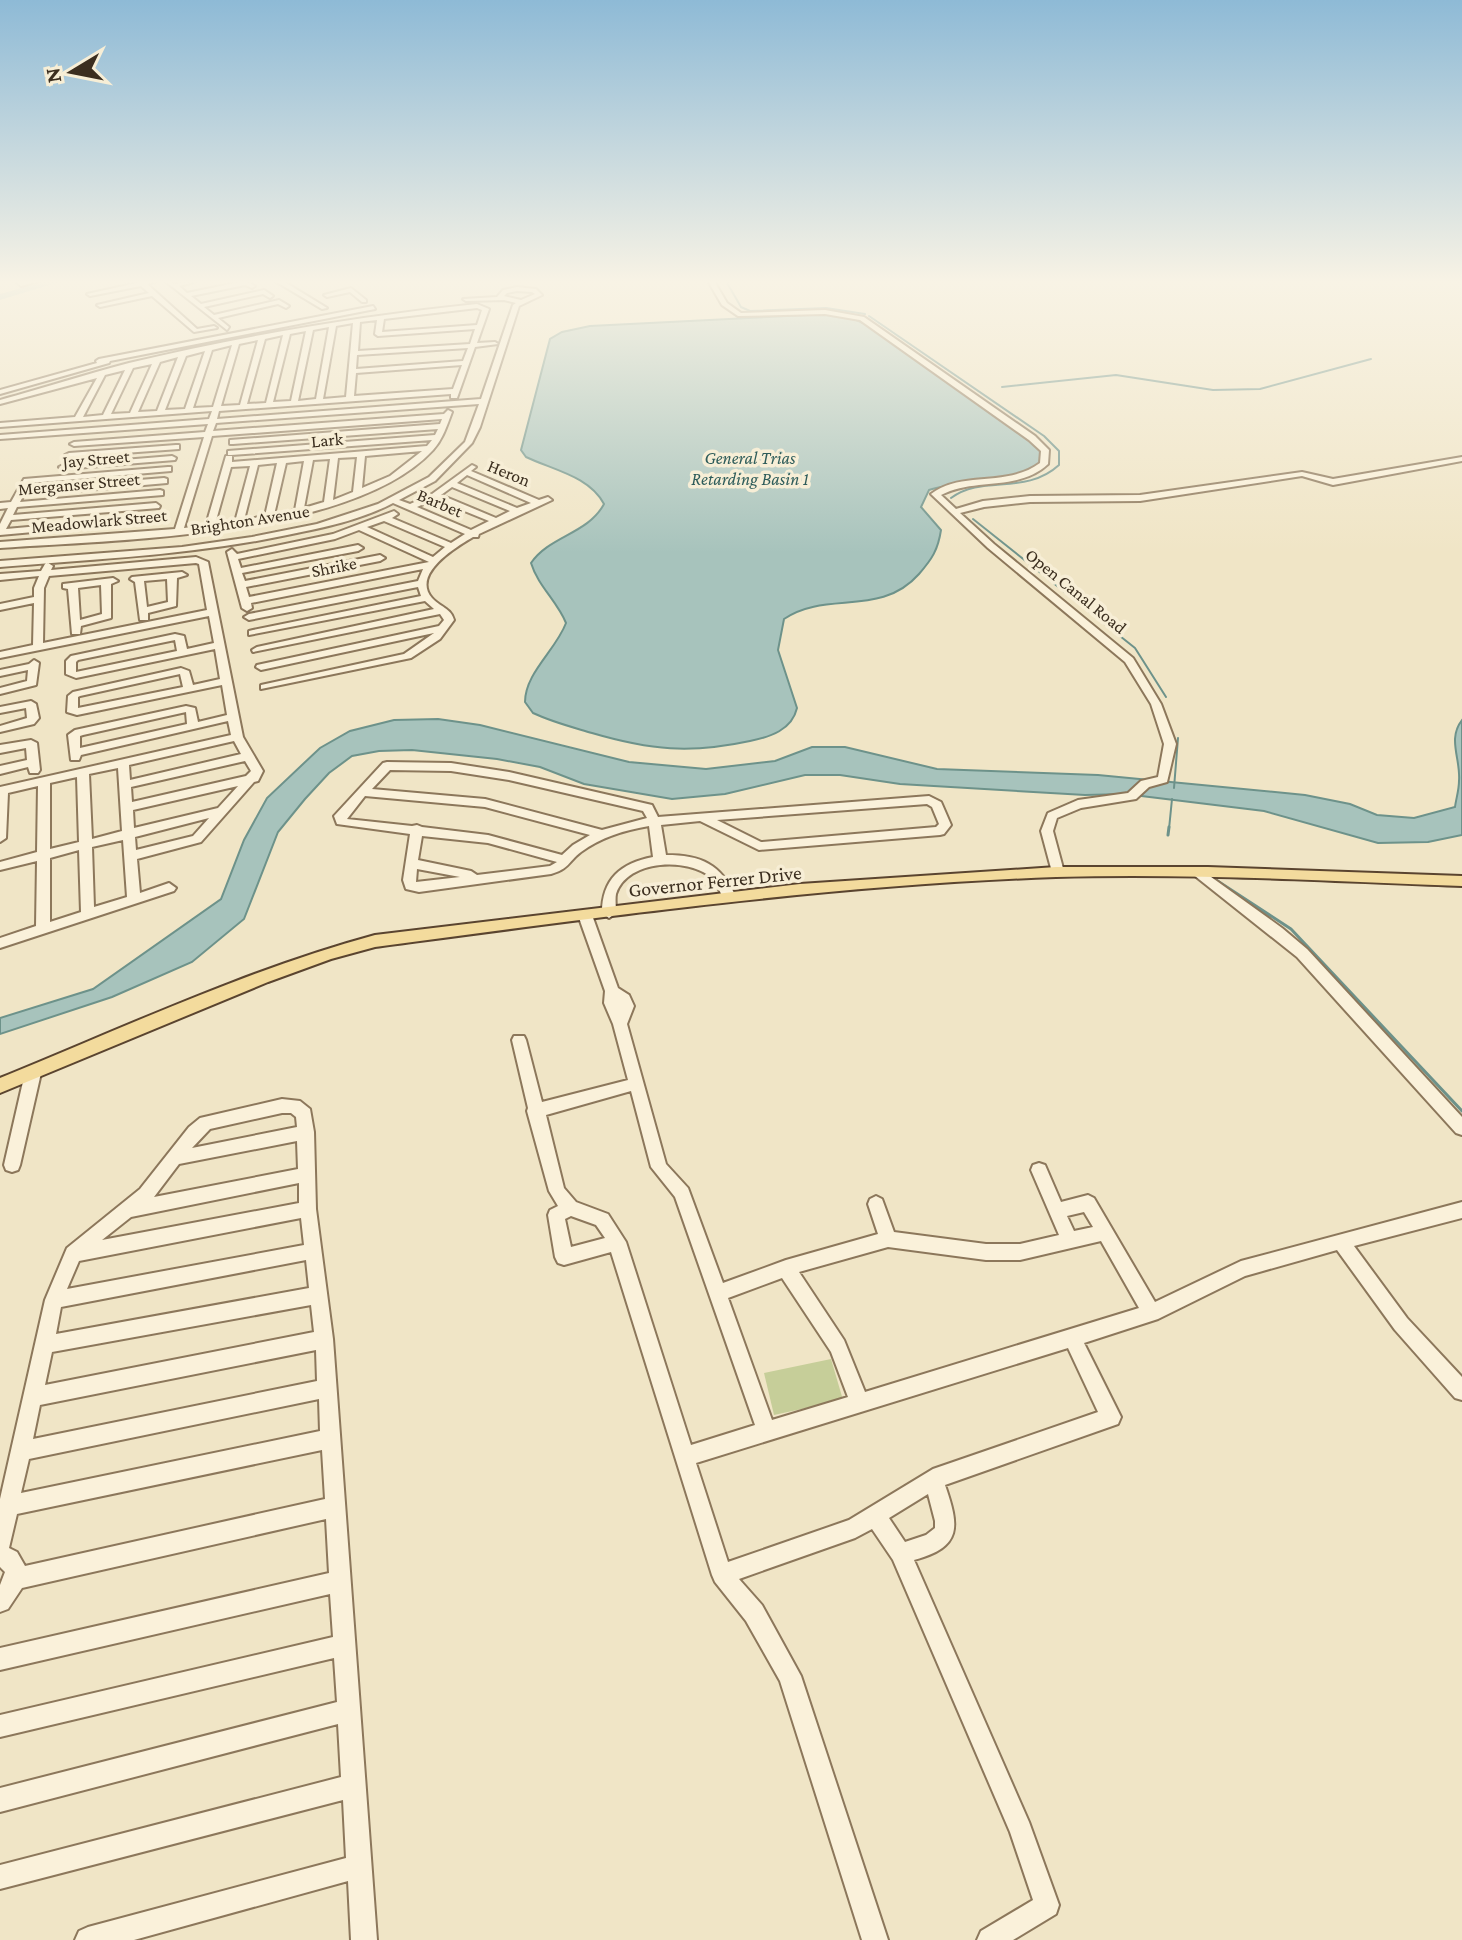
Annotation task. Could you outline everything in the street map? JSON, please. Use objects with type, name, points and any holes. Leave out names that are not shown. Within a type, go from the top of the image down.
[{"type":"main road","name":"Governor Ferrer Drive","points":[[0,1086],[327,954],[375,941],[729,897],[963,877],[1058,872],[1200,873],[1462,881]]},
{"type":"street","points":[[0,391],[67,372]]},
{"type":"street","points":[[0,391],[73,372]]},
{"type":"street","points":[[0,402],[108,372]]},
{"type":"street","points":[[106,417],[128,372]]},
{"type":"street","points":[[133,415],[152,372]]},
{"type":"street","points":[[160,413],[176,372]]},
{"type":"street","points":[[188,411],[201,372]]},
{"type":"street","points":[[179,530],[228,372]]},
{"type":"street","points":[[243,407],[253,372]]},
{"type":"street","points":[[269,405],[277,372]]},
{"type":"street","points":[[294,403],[301,372]]},
{"type":"street","points":[[319,401],[324,372]]},
{"type":"street","points":[[350,399],[352,372]]},
{"type":"street","points":[[352,376],[375,372]]},
{"type":"street","points":[[352,376],[391,372]]},
{"type":"street","points":[[0,425],[455,393],[463,372],[352,376]]},
{"type":"street","name":"Brighton Avenue","points":[[0,561],[265,538],[330,523],[393,500],[438,473],[464,448],[471,437],[487,372]]},
{"type":"street","name":"Brighton Avenue","points":[[0,561],[235,538],[298,527],[342,514],[392,494],[433,470],[464,436],[491,372]]},
{"type":"street","points":[[937,372],[1032,438],[1046,453],[1044,464],[1028,475],[948,487],[935,494],[950,509],[1030,499],[1140,498],[1302,474],[1333,482],[1462,459]]},
{"type":"street","points":[[78,419],[103,373]]},
{"type":"street","points":[[352,376],[459,382]]},
{"type":"street","points":[[366,410],[367,398]]},
{"type":"street","points":[[0,437],[479,402]]},
{"type":"street","name":"Meadowlark Street","points":[[0,545],[239,524],[328,505],[399,473],[430,448],[447,414],[236,432]]},
{"type":"street","points":[[233,442],[443,426]]},
{"type":"street","points":[[45,503],[81,431]]},
{"type":"street","points":[[74,444],[236,432],[210,527]]},
{"type":"street","points":[[147,532],[180,436]]},
{"type":"street","points":[[231,453],[438,437]]},
{"type":"street","points":[[69,455],[176,447]]},
{"type":"street","name":"Lark","points":[[227,465],[430,448]]},
{"type":"street","points":[[357,494],[361,454]]},
{"type":"street","points":[[328,505],[334,456]]},
{"type":"street","points":[[63,467],[172,458]]},
{"type":"street","points":[[299,512],[309,458]]},
{"type":"street","points":[[269,519],[282,460]]},
{"type":"street","points":[[239,524],[255,462]]},
{"type":"street","name":"Jay Street","points":[[14,505],[27,481],[168,469]]},
{"type":"street","name":"Heron","points":[[452,484],[470,470],[543,501],[516,511]]},
{"type":"street","points":[[52,490],[164,481]]},
{"type":"street","points":[[410,507],[452,484],[516,511]]},
{"type":"street","name":"Merganser Street","points":[[0,506],[160,493]]},
{"type":"street","points":[[435,496],[496,521]]},
{"type":"street","name":"Barbet","points":[[393,500],[475,535]]},
{"type":"street","points":[[0,532],[14,505]]},
{"type":"street","points":[[7,518],[156,506]]},
{"type":"street","name":"Open Canal Road","points":[[950,509],[991,546],[1117,647],[1134,667],[1156,704],[1170,748],[1164,777],[1146,784],[1132,796],[1078,804],[1052,816],[1047,831],[1058,872]]},
{"type":"street","points":[[452,547],[390,516],[335,536],[233,555],[265,693],[407,656],[445,628],[449,620],[443,610],[427,598],[422,583],[431,562],[516,511]]},
{"type":"street","points":[[0,532],[152,519]]},
{"type":"street","points":[[362,528],[431,562]]},
{"type":"street","points":[[335,536],[405,570]]},
{"type":"street","points":[[238,571],[358,548]]},
{"type":"street","points":[[241,585],[380,558]]},
{"type":"street","points":[[38,648],[39,588],[50,559]]},
{"type":"street","points":[[0,577],[200,560],[214,612],[237,737],[257,768],[254,778],[197,839],[130,856]]},
{"type":"street","name":"Shrike","points":[[246,601],[405,570],[431,562]]},
{"type":"street","points":[[143,611],[173,604],[177,576],[137,579],[145,626]]},
{"type":"street","points":[[76,624],[107,616],[110,582],[69,586],[76,640]]},
{"type":"street","points":[[249,617],[422,583]]},
{"type":"street","points":[[253,633],[427,598]]},
{"type":"street","points":[[0,607],[39,599]]},
{"type":"street","points":[[257,650],[443,610]]},
{"type":"street","points":[[0,655],[214,612]]},
{"type":"street","points":[[261,667],[445,628]]},
{"type":"street","points":[[182,653],[180,638],[175,637],[75,658],[71,661],[71,674],[76,675],[182,653],[220,645]]},
{"type":"street","points":[[0,673],[34,665],[32,683],[0,691]]},
{"type":"street","points":[[189,689],[185,673],[181,671],[77,694],[73,696],[73,712],[77,712],[189,689],[226,681]]},
{"type":"street","points":[[0,710],[31,704],[33,718],[30,722],[0,729]]},
{"type":"street","points":[[193,726],[191,710],[186,709],[79,732],[74,735],[75,755],[233,717]]},
{"type":"street","points":[[0,838],[1,791],[237,737]]},
{"type":"street","points":[[0,749],[31,743],[34,766],[0,770]]},
{"type":"street","points":[[125,785],[249,756]]},
{"type":"street","points":[[123,763],[134,900]]},
{"type":"street","points":[[564,860],[488,839],[341,821],[340,816],[387,766],[451,767],[509,776],[642,806],[651,812],[660,859]]},
{"type":"street","points":[[83,772],[88,915]]},
{"type":"street","points":[[127,807],[254,778]]},
{"type":"street","points":[[43,929],[44,781]]},
{"type":"street","points":[[361,792],[485,803],[601,834]]},
{"type":"street","points":[[417,829],[411,863],[411,886],[551,870],[560,867],[564,860],[601,834],[626,825],[654,821],[929,800],[937,805],[945,825],[940,831],[759,846],[705,819]]},
{"type":"street","points":[[0,866],[222,811]]},
{"type":"street","points":[[609,913],[611,889],[630,869],[660,859],[693,861],[718,876],[729,897]]},
{"type":"street","points":[[411,863],[483,877]]},
{"type":"street","points":[[1200,873],[1294,944],[1462,1128]]},
{"type":"street","points":[[0,943],[169,888]]},
{"type":"street","points":[[585,915],[612,991],[611,1003],[620,1024],[659,1167],[682,1193],[766,1429]]},
{"type":"street","points":[[519,1040],[552,1181],[570,1208],[602,1219],[617,1242],[722,1575],[754,1613],[790,1676],[875,1940]]},
{"type":"street","points":[[12,1165],[33,1073]]},
{"type":"street","points":[[535,1111],[635,1084]]},
{"type":"street","points":[[0,1545],[54,1300],[73,1254],[146,1194],[195,1132],[206,1123],[222,1117],[294,1106],[304,1114],[308,1209],[324,1339],[364,1940]]},
{"type":"street","points":[[176,1158],[306,1132]]},
{"type":"street","points":[[1039,1170],[1070,1241]]},
{"type":"street","points":[[127,1210],[308,1174]]},
{"type":"street","points":[[1057,1211],[1088,1203],[1152,1313]]},
{"type":"street","points":[[876,1204],[888,1239]]},
{"type":"street","points":[[570,1208],[556,1215],[564,1257],[617,1242]]},
{"type":"street","points":[[73,1254],[308,1209]]},
{"type":"street","points":[[683,1457],[766,1429],[1152,1313],[1241,1269],[1461,1211]]},
{"type":"street","points":[[718,1293],[786,1268],[888,1239],[986,1252],[1020,1252],[1105,1232]]},
{"type":"street","points":[[1341,1242],[1401,1324],[1462,1391]]},
{"type":"street","points":[[54,1300],[313,1251]]},
{"type":"street","points":[[786,1268],[838,1346],[860,1402]]},
{"type":"street","points":[[43,1345],[320,1295]]},
{"type":"street","points":[[33,1397],[324,1339]]},
{"type":"street","points":[[722,1575],[855,1528],[933,1479],[1111,1417],[1073,1339]]},
{"type":"street","points":[[21,1451],[327,1388]]},
{"type":"street","points":[[9,1506],[331,1438]]},
{"type":"street","points":[[900,1553],[939,1541],[946,1533],[946,1519],[933,1479]]},
{"type":"street","points":[[15,1579],[336,1507]]},
{"type":"street","points":[[875,1516],[900,1553],[1021,1830],[1047,1905],[990,1940]]},
{"type":"street","points":[[0,1557],[15,1564],[15,1579],[0,1601]]},
{"type":"street","points":[[0,1659],[341,1581]]},
{"type":"street","points":[[0,1726],[345,1645]]},
{"type":"street","points":[[0,1800],[349,1710]]},
{"type":"street","points":[[0,1877],[355,1785]]},
{"type":"street","points":[[88,1940],[360,1866]]},
{"type":"green space","points":[[831,1359],[843,1400],[774,1415],[764,1373]]},
{"type":"water","name":"General Trias Retarding Basin 1","points":[[542,372],[933,372],[1037,445],[1043,459],[1033,469],[1006,479],[929,490],[921,507],[941,530],[934,554],[919,574],[888,596],[818,606],[784,619],[778,650],[797,708],[790,722],[772,735],[758,739],[689,749],[613,739],[533,713],[525,702],[526,691],[535,671],[566,623],[531,563],[548,547],[588,522],[604,504],[580,480],[526,457],[521,450]]},
{"type":"water","points":[[438,719],[480,725],[629,762],[706,769],[775,761],[812,747],[845,747],[937,769],[1098,775],[1305,795],[1350,804],[1377,815],[1414,818],[1455,807],[1459,773],[1455,734],[1462,720],[1462,835],[1428,842],[1378,843],[1264,811],[1125,794],[1085,795],[900,784],[840,775],[805,775],[725,794],[672,799],[584,784],[540,767],[497,759],[412,750],[379,751],[352,756],[329,773],[305,799],[278,832],[244,919],[192,962],[112,997],[0,1034],[0,1018],[93,989],[221,899],[244,840],[267,798],[320,748],[350,731],[394,720]]},
{"type":"waterway","points":[[950,372],[1044,436],[1059,451],[1059,465],[1046,474],[1018,483],[977,487],[951,498]]},
{"type":"waterway","points":[[1002,387],[1116,375],[1213,390],[1260,389],[1325,372]]},
{"type":"waterway","points":[[973,519],[1135,648],[1166,697]]},
{"type":"waterway","points":[[1174,788],[1178,738]]},
{"type":"waterway","points":[[1169,829],[1172,799]]},
{"type":"waterway","points":[[1168,835],[1169,827]]},
{"type":"waterway","points":[[1216,880],[1291,929],[1462,1111]]}]
